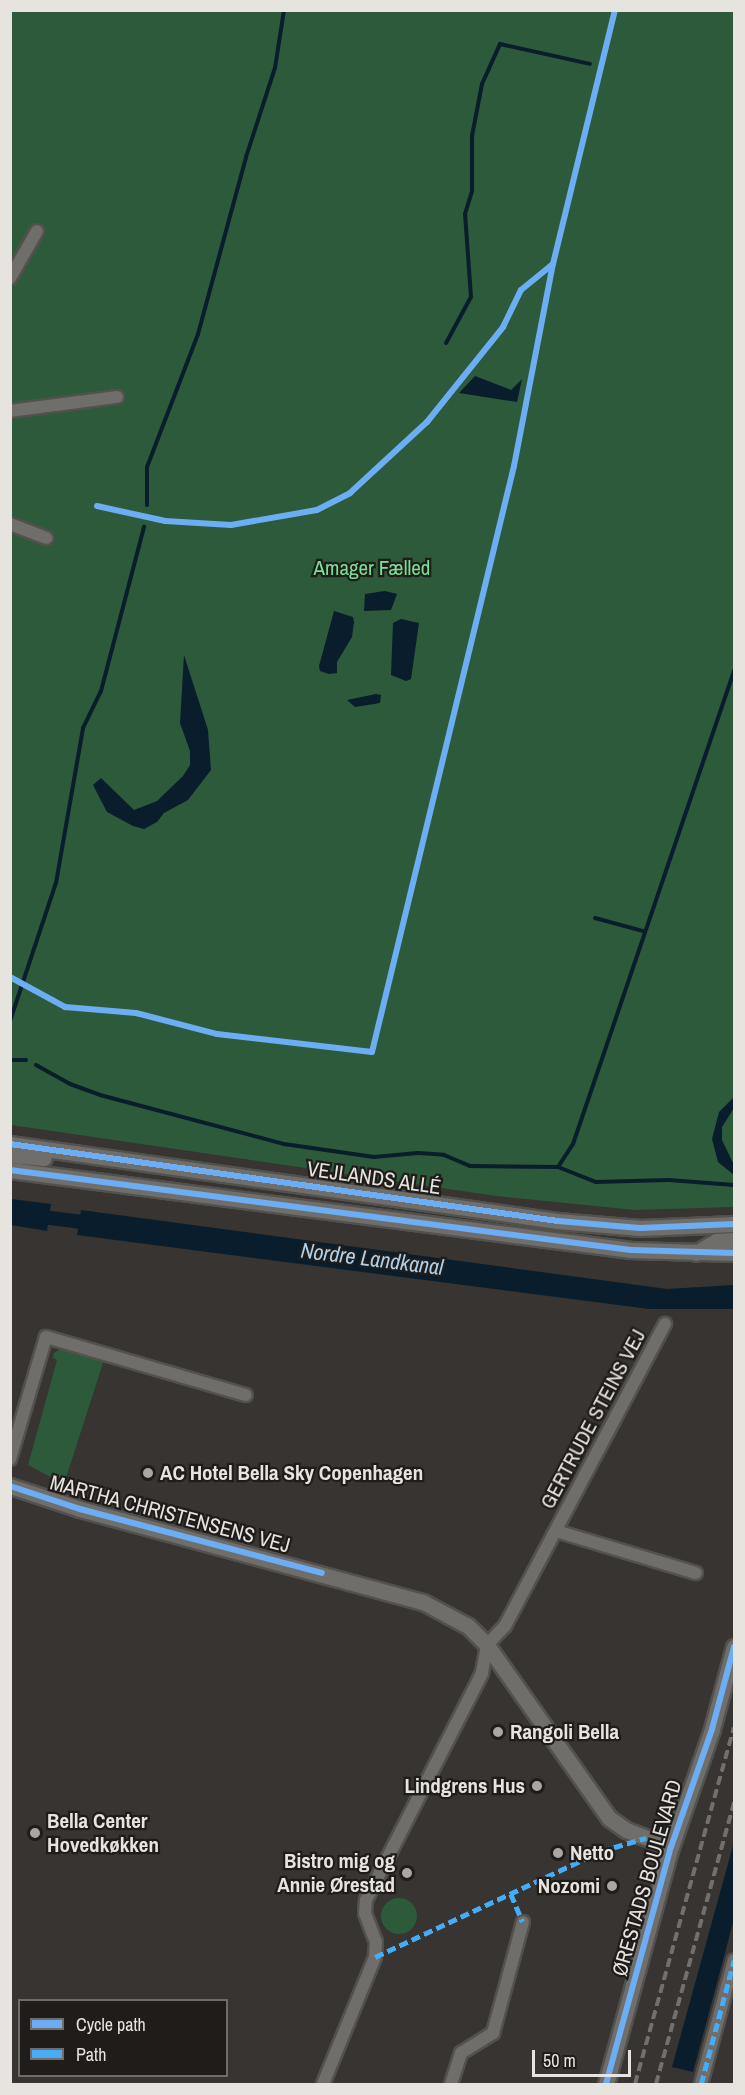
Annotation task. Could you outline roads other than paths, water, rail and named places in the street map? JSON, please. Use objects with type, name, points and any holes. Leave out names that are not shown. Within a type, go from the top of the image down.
[{"type":"street","points":[[10,278],[37,231]]},
{"type":"street","points":[[10,411],[117,397]]},
{"type":"street","points":[[10,524],[46,538]]},
{"type":"street","name":"VEJLANDS ALLÉ","points":[[10,1144],[558,1221],[640,1228],[735,1224]]},
{"type":"street","points":[[10,1155],[54,1159],[92,1155]]},
{"type":"street","name":"VEJLANDS ALLÉ","points":[[10,1170],[631,1250],[735,1253]]},
{"type":"street","points":[[696,1253],[716,1241],[735,1240]]},
{"type":"street","name":"GERTRUDE STEINS VEJ","points":[[487,1645],[505,1626],[665,1324]]},
{"type":"street","points":[[10,1459],[46,1337],[246,1395]]},
{"type":"street","name":"MARTHA CHRISTENSENS VEJ","points":[[10,1486],[80,1509],[423,1602],[468,1626],[487,1645],[609,1818],[626,1830],[671,1847]]},
{"type":"street","name":"GERTRUDE STEINS VEJ","points":[[556,1531],[696,1573]]},
{"type":"street","points":[[323,2085],[375,1957],[366,1900],[482,1673],[487,1645]]},
{"type":"street","name":"ØRESTADS BOULEVARD","points":[[606,2085],[671,1847],[712,1729],[735,1647]]},
{"type":"street","points":[[452,2085],[461,2053],[493,2032],[523,1922]]},
{"type":"street","points":[[701,2085],[735,1960]]},
{"type":"water","points":[[475,376],[511,390],[522,379],[517,402],[459,393]]},
{"type":"water","points":[[385,591],[397,594],[391,610],[364,611],[365,594]]},
{"type":"water","points":[[334,611],[353,617],[354,622],[352,637],[337,662],[337,673],[329,674],[320,671],[319,666]]},
{"type":"water","points":[[401,619],[419,623],[411,679],[406,681],[391,675],[393,623]]},
{"type":"water","points":[[184,655],[208,730],[211,770],[188,800],[164,813],[157,822],[144,829],[133,826],[107,812],[93,785],[101,778],[134,810],[157,801],[183,776],[190,765],[190,751],[180,723]]},
{"type":"water","points":[[381,695],[380,703],[355,707],[347,700]]},
{"type":"water","points":[[734,1097],[734,1108],[722,1127],[722,1140],[734,1165],[734,1175],[718,1162],[712,1139],[719,1112]]},
{"type":"water","points":[[11,1199],[51,1204],[47,1231],[11,1225]]},
{"type":"water","name":"Nordre Landkanal","points":[[81,1210],[667,1289],[734,1285],[734,1309],[649,1309],[77,1235]]},
{"type":"water","points":[[734,1842],[734,1919],[693,2072],[672,2067]]},
{"type":"waterway","points":[[147,505],[147,467],[198,334],[246,157],[275,68],[284,10]]},
{"type":"waterway","points":[[446,343],[471,297],[465,214],[472,191],[472,136],[482,84],[500,44],[590,64]]},
{"type":"waterway","points":[[10,1021],[56,883],[83,728],[101,691],[144,527]]},
{"type":"waterway","points":[[36,1065],[70,1084],[100,1095],[284,1144],[374,1157],[418,1153],[444,1155],[470,1166],[558,1167],[573,1144],[734,671]]},
{"type":"waterway","points":[[595,918],[643,931]]},
{"type":"waterway","points":[[10,1060],[26,1060]]},
{"type":"waterway","points":[[558,1167],[596,1182],[669,1180],[734,1185]]},
{"type":"waterway","name":"Nordre Landkanal","points":[[10,1213],[98,1224]]},
{"type":"railway","points":[[635,2084],[734,1728]]},
{"type":"railway","points":[[656,2084],[734,1802]]},
{"type":"place","name":"AC Hotel Bella Sky Copenhagen","points":[[148,1473]]},
{"type":"place","name":"Rangoli Bella","points":[[498,1732]]},
{"type":"place","name":"Lindgrens Hus","points":[[537,1786]]},
{"type":"place","name":"Bella Center Hovedkøkken","points":[[35,1833]]},
{"type":"place","name":"Netto","points":[[558,1853]]},
{"type":"place","name":"Bistro mig og Annie Ørestad","points":[[407,1873]]},
{"type":"place","name":"Nozomi","points":[[612,1886]]},
{"type":"park label","name":"Amager Fælled","points":[[372,568]]}]
